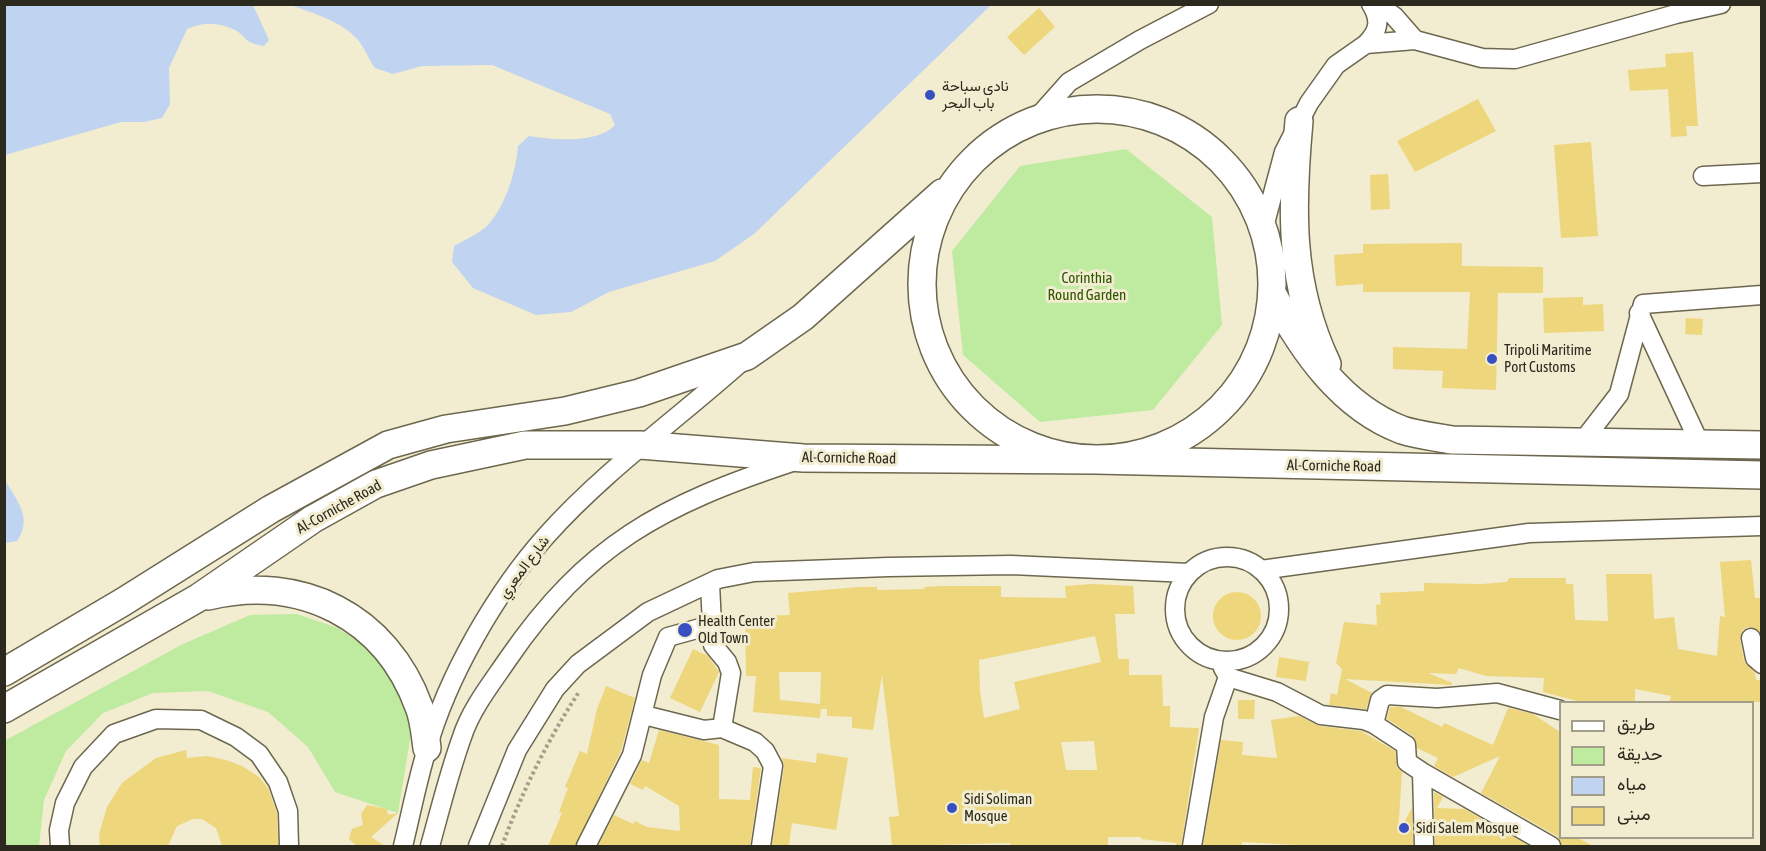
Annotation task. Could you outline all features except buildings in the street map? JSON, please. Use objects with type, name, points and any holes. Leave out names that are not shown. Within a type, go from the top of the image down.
[{"type":"highway","points":[[1097,108],[1128,111],[1158,119],[1186,133],[1212,151],[1233,173],[1251,199],[1264,227],[1273,295],[1265,339],[1246,379],[1217,413],[1181,439],[1139,455],[1095,460],[1057,455],[1022,443],[990,423],[963,397],[941,366],[927,331],[921,294],[923,256],[930,229],[950,187],[974,158],[1003,135],[1036,118],[1066,111],[1097,108]]},
{"type":"highway","points":[[1299,122],[1293,181],[1293,241],[1303,294],[1325,359],[1338,387]]},
{"type":"highway","name":"Al-Corniche Road","points":[[4,672],[123,602],[271,509],[388,445],[446,429],[565,411],[618,398],[747,356],[803,317],[950,187]]},
{"type":"highway","points":[[1273,295],[1311,360],[1338,387],[1384,422],[1403,430],[1452,440],[1761,445]]},
{"type":"highway","name":"Al-Corniche Road","points":[[4,710],[198,598],[314,519],[387,480],[431,465],[525,446],[640,445],[803,458],[1095,460],[1761,475]]},
{"type":"highway","points":[[198,598],[237,589],[276,589],[314,598],[350,616],[380,641],[404,673],[420,709],[427,747]]},
{"type":"street","points":[[1036,118],[1069,82],[1140,40],[1209,4]]},
{"type":"street","points":[[1264,227],[1276,176],[1299,122],[1318,88],[1336,65],[1366,44],[1375,34],[1378,24],[1377,14],[1371,4]]},
{"type":"street","points":[[1377,4],[1394,16],[1415,39]]},
{"type":"street","points":[[1366,44],[1415,39],[1482,58],[1515,58],[1721,4]]},
{"type":"street","points":[[1703,176],[1761,173]]},
{"type":"street","points":[[1582,442],[1619,394],[1640,307],[1647,302],[1761,295]]},
{"type":"street","points":[[1639,313],[1700,444]]},
{"type":"street","name":"شارع المعري","points":[[403,846],[427,747],[475,637],[505,588],[545,537],[640,445],[691,406],[747,356]]},
{"type":"street","points":[[430,846],[462,736],[478,704],[515,650],[580,572],[635,529],[665,511],[724,484],[803,458]]},
{"type":"street","points":[[1261,570],[1529,534],[1761,526]]},
{"type":"street","points":[[1192,846],[1224,669],[1252,655],[1265,645],[1275,631],[1279,615],[1278,602],[1272,584],[1261,570],[1238,558],[1226,557],[1212,559],[1189,573],[1176,600],[1175,616],[1180,632],[1190,646],[1224,669],[1322,715],[1364,720],[1374,724],[1406,746],[1407,762],[1551,846]]},
{"type":"street","points":[[478,846],[517,750],[555,688],[586,657],[648,612],[718,579],[754,572],[888,567],[1011,566],[1189,573]]},
{"type":"street","points":[[710,584],[713,645],[727,662],[731,673],[722,728]]},
{"type":"street","points":[[648,612],[668,637]]},
{"type":"street","points":[[668,637],[711,625]]},
{"type":"street","points":[[586,846],[632,755],[644,715],[652,675],[668,637]]},
{"type":"street","points":[[1751,638],[1755,658],[1761,664]]},
{"type":"street","points":[[1374,724],[1380,700],[1387,695],[1445,698],[1497,693],[1559,710]]},
{"type":"street","points":[[644,715],[704,730],[722,728],[755,742],[765,751],[773,766],[761,846]]},
{"type":"street","points":[[60,846],[59,830],[65,802],[83,767],[114,734],[156,719],[201,720],[236,737],[259,754],[278,782],[288,811],[295,843]]},
{"type":"street","points":[[1422,772],[1424,846]]},
{"type":"path","points":[[501,846],[514,812],[564,714],[583,686]]},
{"type":"green space","name":"Corinthia Round Garden","points":[[1126,149],[1212,217],[1222,325],[1153,410],[1040,422],[963,355],[952,251],[1020,166]]},
{"type":"green space","points":[[297,614],[338,628],[372,651],[399,683],[413,721],[398,813],[335,792],[308,747],[268,712],[208,691],[153,693],[103,713],[66,751],[44,800],[39,846],[5,846],[4,741],[183,644],[250,615]]},
{"type":"water","points":[[5,4],[253,5],[269,40],[264,46],[257,44],[235,30],[217,24],[199,25],[187,29],[169,68],[170,104],[162,118],[144,122],[121,122],[5,155]]},
{"type":"water","points":[[291,5],[991,5],[754,234],[715,261],[609,292],[571,312],[536,315],[473,288],[452,262],[454,246],[475,235],[493,219],[508,189],[515,167],[518,146],[529,136],[574,139],[598,135],[615,125],[610,114],[492,65],[422,66],[393,74],[375,68],[360,43],[343,27]]},
{"type":"water","points":[[5,480],[22,510],[24,525],[17,541],[5,543]]},
{"type":"place","name":"نادي سباحة باب البحر","points":[[930,95]]},
{"type":"place","name":"Tripoli Maritime Port Customs","points":[[1492,359]]},
{"type":"place","name":"Health Center Old Town","points":[[685,630]]},
{"type":"place","name":"Sidi Soliman Mosque","points":[[952,808]]},
{"type":"place","name":"Sidi Salem Mosque","points":[[1404,828]]}]
